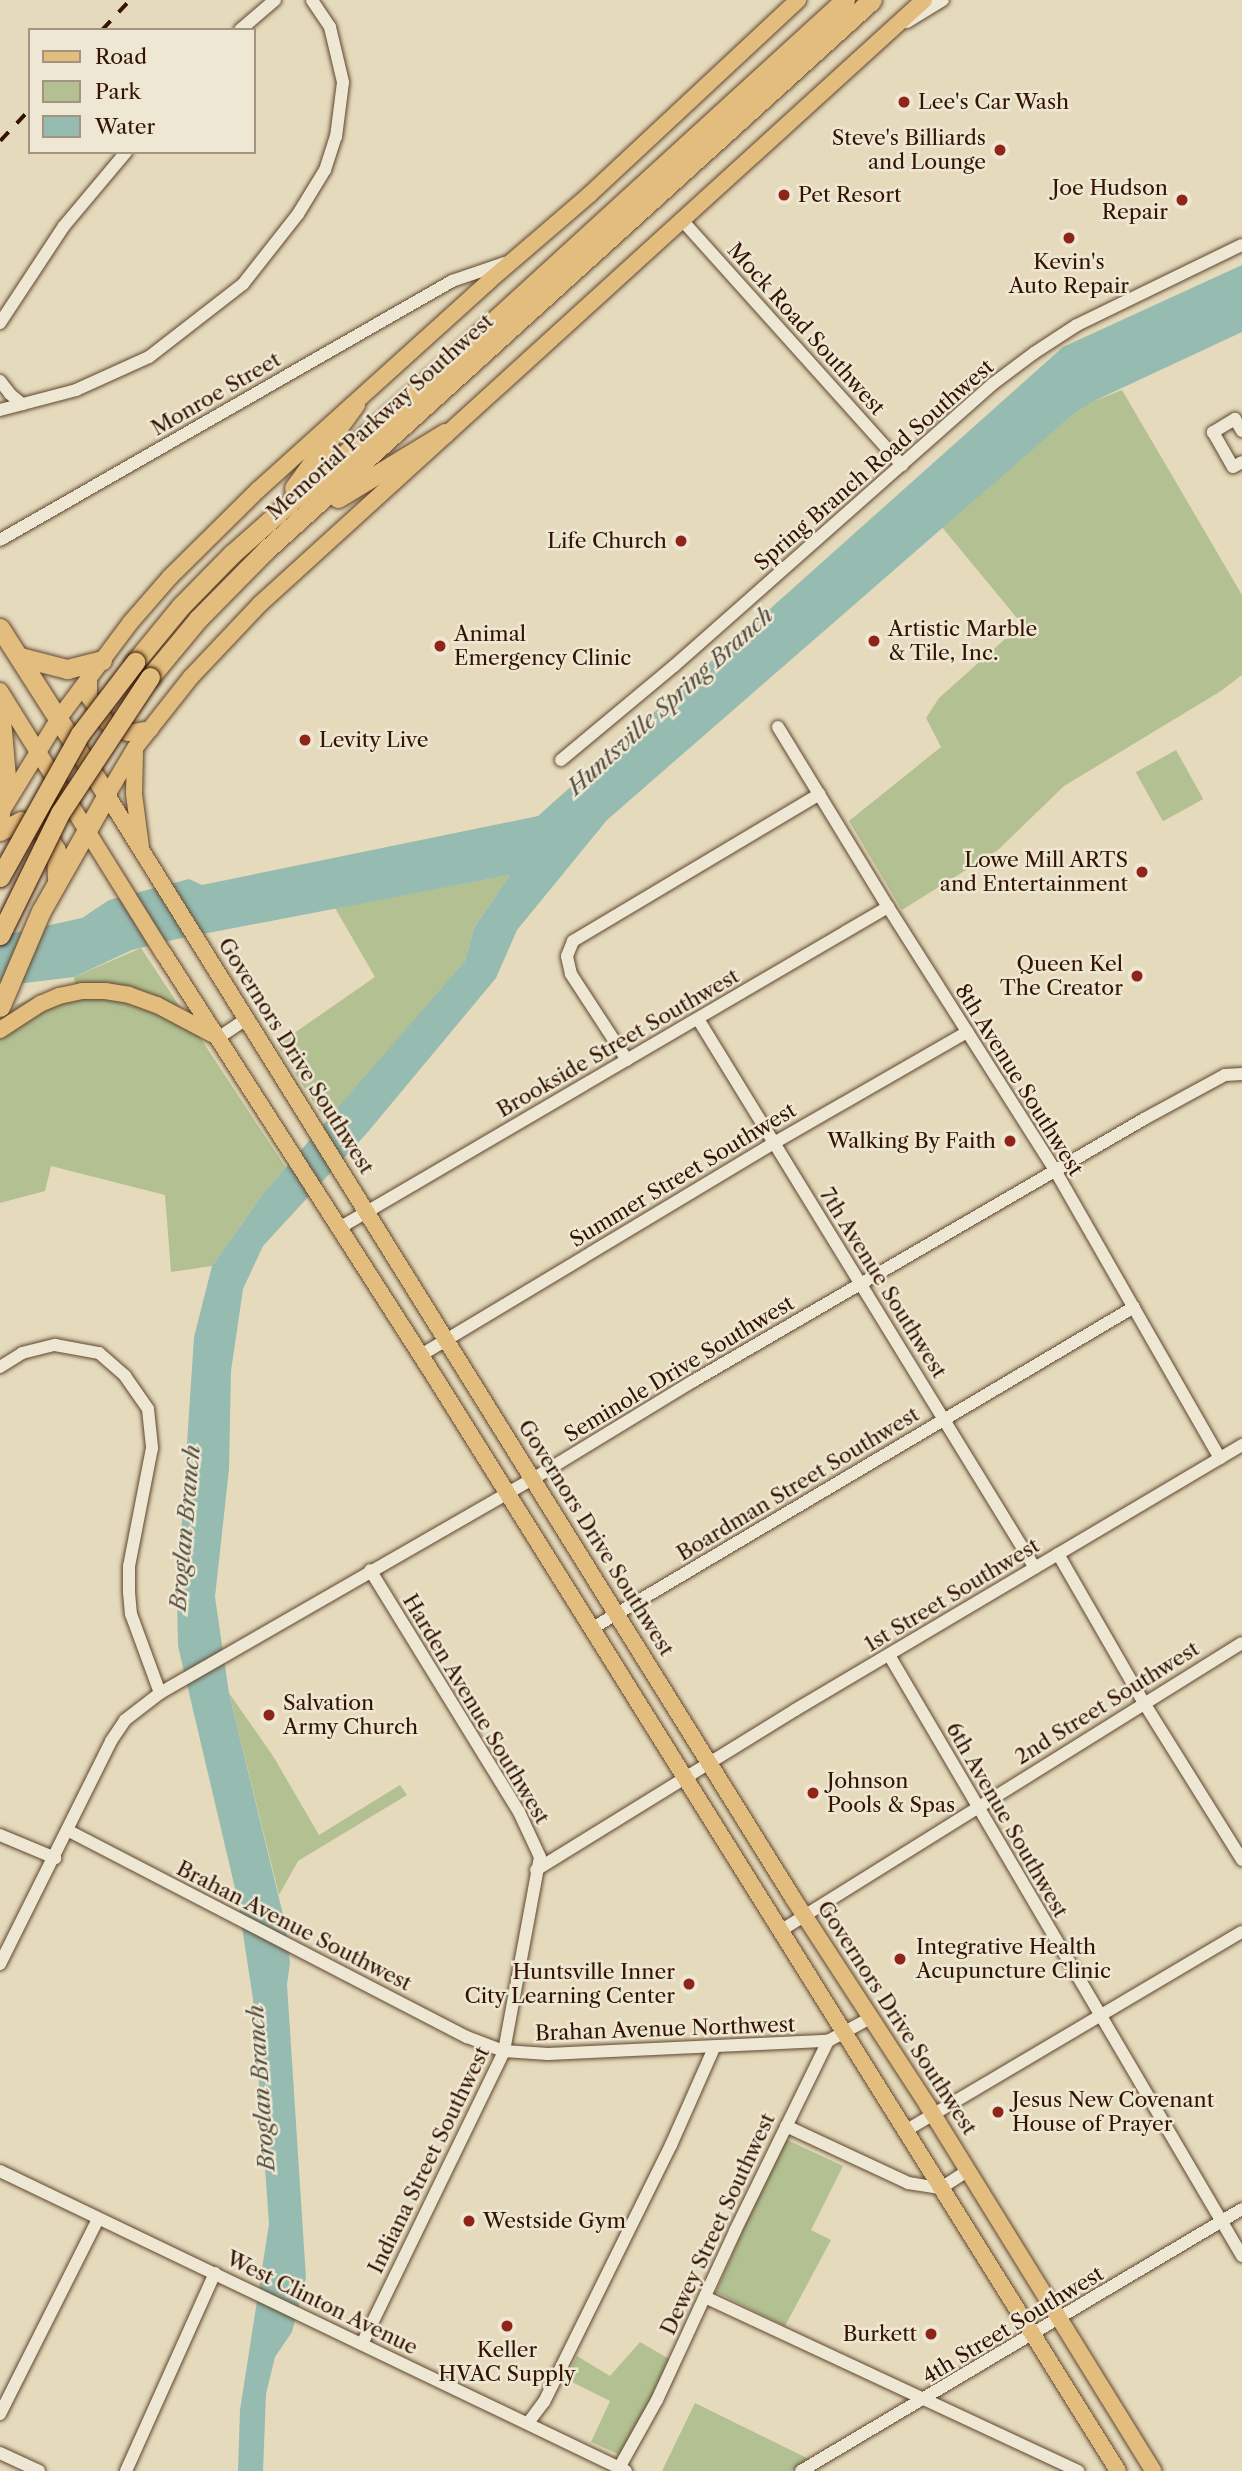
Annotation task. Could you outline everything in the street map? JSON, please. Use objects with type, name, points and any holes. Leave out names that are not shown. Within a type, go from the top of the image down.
[{"type":"highway","name":"Memorial Parkway Southwest","points":[[0,877],[80,734],[135,662],[206,580],[845,0]]},
{"type":"highway","name":"Memorial Parkway Southwest","points":[[0,935],[60,813],[150,677],[224,591],[872,0]]},
{"type":"highway","points":[[267,523],[355,404]]},
{"type":"highway","points":[[288,531],[395,461],[445,433]]},
{"type":"highway","name":"Governors Drive Southwest","points":[[0,628],[107,794]]},
{"type":"highway","points":[[19,657],[68,669],[102,660]]},
{"type":"highway","points":[[0,708],[6,776],[1,812]]},
{"type":"highway","points":[[0,1007],[41,911],[107,794]]},
{"type":"highway","points":[[0,831],[21,821],[44,831],[56,849],[57,882]]},
{"type":"main road","name":"Memorial Parkway Southwest","points":[[1,812],[59,718],[89,676],[170,577],[258,490],[589,195],[799,0]]},
{"type":"main road","points":[[107,794],[135,748],[191,677],[231,633],[445,433],[924,0]]},
{"type":"main road","points":[[89,676],[89,697],[107,723],[128,733],[151,729]]},
{"type":"main road","points":[[0,691],[125,893],[341,1227],[683,1779],[846,2034],[1118,2471]]},
{"type":"main road","points":[[135,748],[134,792],[142,855]]},
{"type":"main road","name":"Governors Drive Southwest","points":[[107,794],[142,855],[709,1763],[872,2017],[1060,2319],[1149,2469]]},
{"type":"main road","points":[[0,1030],[40,1004],[58,996],[82,991],[105,991],[157,1004],[218,1038]]},
{"type":"street","points":[[242,28],[275,0]]},
{"type":"street","points":[[0,410],[76,390],[149,357],[243,284],[298,214],[325,170],[336,137],[342,82],[330,27],[312,0]]},
{"type":"street","points":[[886,35],[943,0]]},
{"type":"street","points":[[0,323],[64,226],[125,154]]},
{"type":"street","name":"Mock Road Southwest","points":[[681,219],[902,465]]},
{"type":"street","name":"Spring Branch Road Southwest","points":[[561,760],[674,666],[994,383],[1077,325],[1242,245]]},
{"type":"street","name":"Monroe Street","points":[[0,540],[452,281],[512,261]]},
{"type":"street","points":[[452,281],[463,290],[467,302]]},
{"type":"street","points":[[0,381],[22,404]]},
{"type":"street","points":[[1242,431],[1235,419],[1213,432],[1233,467],[1242,462]]},
{"type":"street","name":"8th Avenue Southwest","points":[[778,726],[888,907],[1056,1172],[1220,1458]]},
{"type":"street","points":[[626,1060],[571,974],[567,956],[573,941],[820,794]]},
{"type":"street","name":"Brookside Street Southwest","points":[[341,1227],[888,907]]},
{"type":"street","points":[[218,1038],[246,1019]]},
{"type":"street","name":"7th Avenue Southwest","points":[[698,1019],[1035,1568]]},
{"type":"street","name":"Summer Street Southwest","points":[[421,1355],[774,1143],[967,1032]]},
{"type":"street","name":"Seminole Drive Southwest","points":[[0,1965],[69,1831],[111,1741],[125,1720],[160,1693],[370,1570],[533,1479],[861,1284],[1207,1084],[1225,1075],[1242,1074]]},
{"type":"street","name":"Boardman Street Southwest","points":[[591,1629],[1133,1307]]},
{"type":"street","points":[[0,1367],[22,1353],[55,1345],[99,1353],[125,1376],[148,1409],[152,1448],[129,1566],[130,1591],[131,1614],[160,1693]]},
{"type":"street","name":"1st Street Southwest","points":[[683,1779],[1242,1446]]},
{"type":"street","points":[[1058,1554],[1144,1703],[1242,1860]]},
{"type":"street","name":"Harden Avenue Southwest","points":[[370,1570],[519,1812],[540,1857],[536,1870]]},
{"type":"street","name":"2nd Street Southwest","points":[[780,1931],[1242,1643]]},
{"type":"street","name":"6th Avenue Southwest","points":[[889,1656],[1242,2256]]},
{"type":"street","points":[[536,1870],[683,1779]]},
{"type":"street","name":"Brahan Avenue Southwest","points":[[69,1831],[290,1946],[350,1974],[467,2037],[504,2050]]},
{"type":"street","points":[[0,1835],[55,1858]]},
{"type":"street","name":"Indiana Street Southwest","points":[[362,2344],[504,2050],[536,1870]]},
{"type":"street","points":[[905,2131],[1242,1932]]},
{"type":"street","points":[[828,2042],[872,2017]]},
{"type":"street","name":"Brahan Avenue Northwest","points":[[504,2050],[548,2054],[828,2042]]},
{"type":"street","name":"Dewey Street Southwest","points":[[622,2469],[828,2042]]},
{"type":"street","points":[[528,2423],[544,2402],[671,2145],[714,2048]]},
{"type":"street","points":[[786,2126],[908,2183],[941,2188],[967,2171]]},
{"type":"street","name":"West Clinton Avenue","points":[[0,2171],[622,2469]]},
{"type":"street","name":"4th Street Southwest","points":[[802,2471],[924,2401],[1242,2209]]},
{"type":"street","points":[[0,2414],[98,2219]]},
{"type":"street","points":[[126,2471],[215,2273]]},
{"type":"street","points":[[705,2297],[1079,2471]]},
{"type":"street","points":[[0,2453],[39,2471]]},
{"type":"green space","points":[[1122,390],[1242,595],[1242,675],[1221,691],[1064,786],[998,850],[902,910],[849,821],[941,747],[926,718],[939,698],[1022,624],[941,526],[1071,416],[1094,401]]},
{"type":"green space","points":[[1176,750],[1203,799],[1163,821],[1136,772]]},
{"type":"green space","points":[[510,875],[474,928],[465,961],[327,1123],[277,1045],[375,977],[335,908]]},
{"type":"green space","points":[[141,948],[286,1168],[263,1194],[212,1266],[171,1272],[165,1195],[51,1166],[45,1191],[0,1203],[0,1036],[16,1005],[50,991],[75,986],[74,977]]},
{"type":"green space","points":[[229,1693],[273,1756],[319,1835],[400,1785],[407,1795],[298,1861],[279,1895]]},
{"type":"green space","points":[[783,2138],[843,2166],[811,2230],[831,2240],[785,2326],[716,2292]]},
{"type":"green space","points":[[640,2342],[669,2359],[625,2457],[591,2442],[610,2401],[566,2379],[577,2356],[610,2376]]},
{"type":"green space","points":[[695,2403],[809,2459],[791,2471],[662,2471]]},
{"type":"water","points":[[1242,265],[1242,332],[1094,401],[1071,416],[607,820],[517,930],[496,978],[367,1133],[263,1246],[243,1289],[231,1371],[229,1469],[215,1597],[229,1693],[286,1927],[290,1963],[287,1984],[306,2278],[292,2332],[275,2357],[266,2394],[263,2471],[238,2471],[240,2410],[269,2224],[253,1999],[238,1901],[178,1646],[177,1596],[194,1337],[212,1266],[263,1194],[465,961],[474,928],[510,875],[177,939],[132,950],[74,977],[0,986],[0,936],[82,918],[109,900],[189,879],[202,885],[538,816],[1063,347]]},
{"type":"railway","points":[[104,28],[130,0]]},
{"type":"railway","points":[[0,141],[28,111]]},
{"type":"place","name":"Lee's Car Wash","points":[[904,102]]},
{"type":"place","name":"Steve's Billiards and Lounge","points":[[1000,150]]},
{"type":"place","name":"Pet Resort","points":[[784,195]]},
{"type":"place","name":"Joe Hudson Repair","points":[[1182,200]]},
{"type":"place","name":"Kevin's Auto Repair","points":[[1069,238]]},
{"type":"place","name":"Life Church","points":[[681,541]]},
{"type":"place","name":"Artistic Marble & Tile, Inc.","points":[[874,641]]},
{"type":"place","name":"Animal Emergency Clinic","points":[[440,646]]},
{"type":"place","name":"Levity Live","points":[[305,740]]},
{"type":"place","name":"Lowe Mill ARTS and Entertainment","points":[[1142,872]]},
{"type":"place","name":"Queen Kel The Creator","points":[[1137,976]]},
{"type":"place","name":"Walking By Faith","points":[[1010,1141]]},
{"type":"place","name":"Salvation Army Church","points":[[269,1715]]},
{"type":"place","name":"Johnson Pools & Spas","points":[[813,1793]]},
{"type":"place","name":"Integrative Health Acupuncture Clinic","points":[[900,1959]]},
{"type":"place","name":"Huntsville Inner City Learning Center","points":[[689,1984]]},
{"type":"place","name":"Jesus New Covenant House of Prayer","points":[[998,2112]]},
{"type":"place","name":"Westside Gym","points":[[469,2221]]},
{"type":"place","name":"Keller HVAC Supply","points":[[507,2326]]},
{"type":"place","name":"Burkett","points":[[931,2334]]},
{"type":"water label","name":"Huntsville Spring Branch","points":[[670,701]]},
{"type":"water label","name":"Broglan Branch","points":[[185,1528]]},
{"type":"water label","name":"Broglan Branch","points":[[261,2088]]}]
